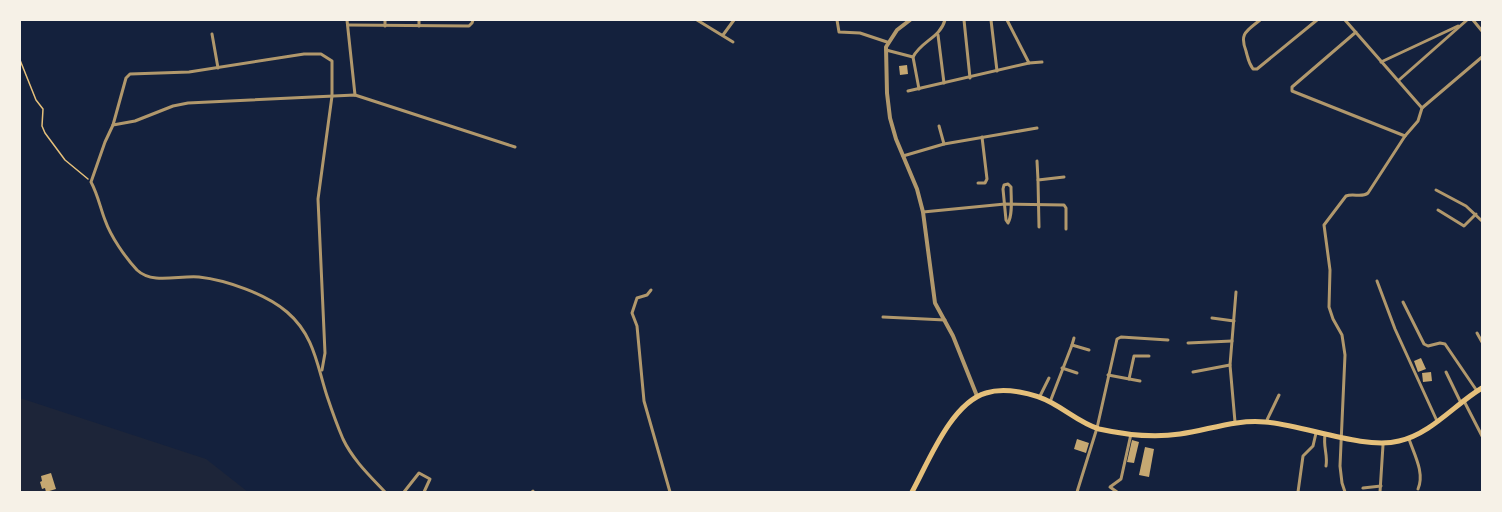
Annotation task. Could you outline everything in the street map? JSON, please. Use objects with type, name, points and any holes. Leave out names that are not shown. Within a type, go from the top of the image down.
[{"type":"highway","points":[[912,492],[951,422],[961,409],[977,396],[996,391],[1040,398],[1096,428],[1131,435],[1180,434],[1235,424],[1266,422],[1383,444],[1409,439],[1480,389]]},
{"type":"street","points":[[347,20],[355,95]]},
{"type":"street","points":[[385,20],[385,26]]},
{"type":"street","points":[[419,20],[419,26]]},
{"type":"street","points":[[452,20],[453,26]]},
{"type":"street","points":[[348,25],[469,26],[473,20]]},
{"type":"street","points":[[697,20],[733,42]]},
{"type":"street","points":[[723,35],[734,20]]},
{"type":"street","points":[[837,20],[839,33],[860,33],[887,42]]},
{"type":"street","points":[[910,20],[887,42],[890,118],[923,212],[934,298],[977,396]]},
{"type":"street","points":[[918,89],[913,57],[921,47],[938,34],[945,20]]},
{"type":"street","points":[[964,20],[970,78]]},
{"type":"street","points":[[991,20],[997,71]]},
{"type":"street","points":[[1007,20],[1029,63]]},
{"type":"street","points":[[1260,20],[1241,39],[1248,62],[1253,69],[1257,69],[1317,20]]},
{"type":"street","points":[[1345,20],[1422,108]]},
{"type":"street","points":[[1399,81],[1467,20]]},
{"type":"street","points":[[1473,20],[1482,32]]},
{"type":"street","points":[[1381,62],[1460,25]]},
{"type":"street","points":[[1356,33],[1292,87],[1292,91],[1405,136]]},
{"type":"street","points":[[212,34],[218,68]]},
{"type":"street","points":[[938,34],[944,83]]},
{"type":"street","points":[[886,50],[913,57]]},
{"type":"street","points":[[322,372],[326,353],[318,200],[332,96],[333,64],[330,58],[321,54],[291,55],[189,72],[128,74],[113,125],[91,182],[99,197],[110,232],[139,271],[152,278],[214,279],[271,301],[287,312],[303,329],[312,344],[344,441],[352,455],[385,492]]},
{"type":"street","points":[[1345,492],[1342,488],[1340,466],[1345,355],[1342,334],[1329,307],[1330,270],[1324,225],[1346,196],[1368,193],[1405,136],[1418,121],[1422,108],[1482,57]]},
{"type":"street","points":[[908,92],[1029,63],[1042,62]]},
{"type":"street","points":[[113,125],[135,121],[173,106],[188,103],[355,95],[515,147]]},
{"type":"street","points":[[939,126],[944,144]]},
{"type":"street","points":[[903,156],[944,144],[1037,128]]},
{"type":"street","points":[[978,183],[985,183],[987,180],[982,137]]},
{"type":"street","points":[[1037,160],[1039,227]]},
{"type":"street","points":[[1038,180],[1064,177]]},
{"type":"street","points":[[1007,184],[1011,187],[1011,220],[1008,223],[1005,204],[1003,188],[1007,184]]},
{"type":"street","points":[[1436,190],[1466,206],[1482,221]]},
{"type":"street","points":[[923,212],[1005,204],[1066,207],[1066,229]]},
{"type":"street","points":[[1438,210],[1464,226],[1476,214]]},
{"type":"street","points":[[1377,281],[1395,329],[1437,421]]},
{"type":"street","points":[[651,290],[647,295],[637,298],[632,312],[637,326],[644,401],[670,492]]},
{"type":"street","points":[[1235,424],[1230,365],[1236,292]]},
{"type":"street","points":[[1403,302],[1424,344],[1428,346],[1444,344],[1480,389]]},
{"type":"street","points":[[883,316],[945,320]]},
{"type":"street","points":[[1212,318],[1234,321]]},
{"type":"street","points":[[1477,333],[1482,342]]},
{"type":"street","points":[[1050,402],[1074,338]]},
{"type":"street","points":[[1077,492],[1096,428],[1118,338],[1168,340]]},
{"type":"street","points":[[1188,343],[1232,341]]},
{"type":"street","points":[[1072,345],[1089,350]]},
{"type":"street","points":[[1129,379],[1134,357],[1149,356]]},
{"type":"street","points":[[1193,372],[1230,365]]},
{"type":"street","points":[[1062,368],[1077,373]]},
{"type":"street","points":[[1446,372],[1482,436]]},
{"type":"street","points":[[1108,375],[1140,381]]},
{"type":"street","points":[[1040,398],[1049,378]]},
{"type":"street","points":[[1266,422],[1279,395]]},
{"type":"street","points":[[1298,492],[1303,456],[1313,446],[1317,431]]},
{"type":"street","points":[[1325,433],[1323,447],[1327,455],[1326,466]]},
{"type":"street","points":[[1117,492],[1110,488],[1121,479],[1131,435]]},
{"type":"street","points":[[1409,439],[1420,475],[1418,489]]},
{"type":"street","points":[[1380,492],[1383,444]]},
{"type":"street","points":[[404,492],[418,473],[430,480],[424,492]]},
{"type":"street","points":[[1363,488],[1381,486]]},
{"type":"path","points":[[20,60],[36,100],[43,109],[42,126],[45,133],[65,160],[91,182]]},
{"type":"shaded area","points":[[20,398],[206,459],[248,492],[20,492]]},
{"type":"building","points":[[907,65],[908,74],[900,75],[899,66]]},
{"type":"building","points":[[1421,358],[1426,369],[1418,372],[1414,361]]},
{"type":"building","points":[[1431,372],[1432,381],[1423,382],[1422,373]]},
{"type":"building","points":[[1077,439],[1089,443],[1086,453],[1074,449]]},
{"type":"building","points":[[1132,440],[1139,442],[1134,463],[1127,462]]},
{"type":"building","points":[[1145,447],[1154,449],[1149,477],[1139,475]]},
{"type":"building","points":[[51,473],[56,489],[46,492],[45,488],[42,489],[41,476]]}]
